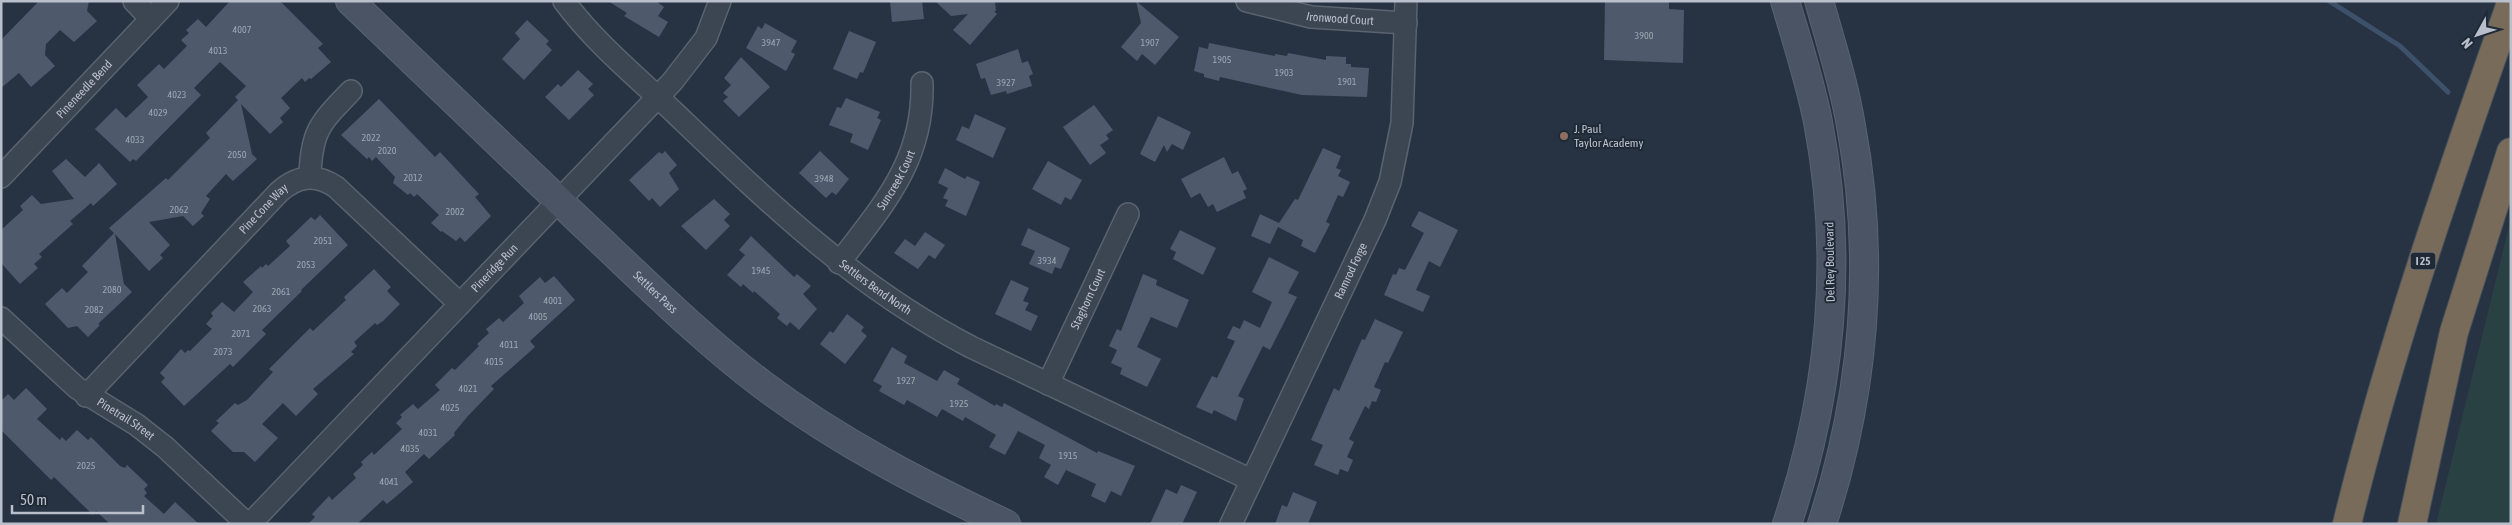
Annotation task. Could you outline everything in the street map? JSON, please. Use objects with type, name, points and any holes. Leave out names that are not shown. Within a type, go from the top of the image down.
[{"type":"highway","name":"I 25","points":[[2347,524],[2360,471],[2430,238],[2511,3]]},
{"type":"highway","points":[[2412,524],[2454,332],[2511,152]]},
{"type":"main road","name":"Settlers Pass","points":[[350,1],[697,330],[763,385],[820,425],[878,460],[1006,524]]},
{"type":"main road","name":"Del Rey Boulevard","points":[[1785,1],[1811,90],[1823,152],[1830,216],[1832,278],[1828,342],[1820,406],[1805,467],[1787,524]]},
{"type":"main road","points":[[1819,1],[1851,124],[1860,187],[1864,250],[1864,313],[1858,376],[1846,439],[1822,524]]},
{"type":"street","points":[[134,1],[151,18]]},
{"type":"street","name":"Pineneedle Bend","points":[[1,177],[168,1]]},
{"type":"street","name":"Settlers Bend North","points":[[564,1],[598,40],[783,216],[839,263],[929,324],[1048,384],[1252,480]]},
{"type":"street","name":"Pineridge Run","points":[[248,524],[657,96],[700,48],[713,24],[720,1]]},
{"type":"street","name":"Ironwood Court","points":[[1247,1],[1311,17],[1406,23]]},
{"type":"street","name":"Ramrod Forge","points":[[1232,524],[1375,220],[1390,182],[1402,124],[1406,1]]},
{"type":"street","name":"Suncreek Court","points":[[839,263],[893,191],[908,164],[921,117],[922,83]]},
{"type":"street","points":[[351,91],[326,116],[314,136],[310,177],[327,181],[336,187],[460,304]]},
{"type":"street","name":"Pine Cone Way","points":[[86,396],[279,192],[293,181],[310,177]]},
{"type":"street","name":"Staghorn Court","points":[[1048,384],[1128,214]]},
{"type":"street","name":"Pinetrail Street","points":[[1,318],[86,396],[151,435],[248,524]]},
{"type":"green space","points":[[2511,218],[2511,524],[2436,524]]},
{"type":"building","points":[[39,1],[89,1],[87,11],[97,21],[74,42],[60,30],[46,44],[45,55],[55,66],[31,87],[19,73],[1,88],[1,40]]},
{"type":"building","points":[[230,1],[280,1],[323,44],[318,48],[331,62],[311,79],[309,78],[305,82],[302,78],[281,98],[290,108],[280,118],[283,122],[270,134],[241,104],[252,154],[257,159],[233,181],[226,174],[206,196],[210,199],[201,213],[204,216],[193,226],[183,216],[149,222],[170,245],[160,255],[163,258],[149,271],[115,234],[124,284],[132,292],[98,324],[100,325],[88,337],[77,326],[68,328],[45,304],[62,288],[67,293],[88,272],[82,266],[114,233],[109,228],[166,178],[168,180],[210,138],[206,133],[238,100],[235,97],[246,86],[220,62],[194,88],[201,95],[136,161],[133,159],[130,162],[95,129],[116,108],[126,118],[148,97],[137,85],[159,64],[164,69],[187,46],[181,40],[189,33],[186,30],[198,19],[206,27]]},
{"type":"building","points":[[608,1],[656,1],[664,7],[658,16],[668,22],[659,37],[624,16],[627,13]]},
{"type":"building","points":[[890,1],[922,1],[924,19],[892,22]]},
{"type":"building","points":[[935,1],[995,1],[996,11],[994,11],[997,14],[970,45],[953,30],[968,14],[951,16]]},
{"type":"building","points":[[1136,1],[1179,37],[1155,65],[1142,54],[1137,61],[1121,47],[1141,23]]},
{"type":"building","points":[[1605,1],[1669,1],[1669,9],[1684,10],[1683,63],[1604,60]]},
{"type":"building","points":[[527,20],[549,41],[546,44],[552,50],[524,80],[502,59],[520,39],[515,33]]},
{"type":"building","points":[[765,23],[797,41],[791,52],[795,54],[786,71],[746,48],[758,26],[762,29]]},
{"type":"building","points":[[849,31],[876,42],[863,73],[860,72],[857,79],[833,69]]},
{"type":"building","points":[[1209,43],[1275,56],[1275,54],[1287,56],[1288,53],[1326,60],[1326,56],[1346,57],[1346,64],[1351,64],[1351,67],[1369,68],[1367,97],[1302,95],[1220,77],[1219,81],[1204,77],[1204,74],[1194,71],[1199,47],[1208,49]]},
{"type":"building","points":[[1018,49],[1022,63],[1028,61],[1033,74],[1029,76],[1032,86],[1007,94],[1006,91],[991,95],[985,78],[981,79],[976,64]]},
{"type":"building","points":[[741,57],[770,87],[739,117],[723,101],[728,97],[723,93],[731,85],[724,78]]},
{"type":"building","points":[[578,70],[593,84],[588,89],[594,95],[569,120],[545,97],[558,84],[561,87]]},
{"type":"building","points":[[846,98],[880,112],[877,118],[881,120],[868,150],[850,142],[853,134],[829,125],[837,107],[841,108]]},
{"type":"building","points":[[379,99],[435,157],[440,152],[479,194],[475,197],[491,216],[465,242],[460,237],[456,241],[441,232],[431,223],[439,215],[417,194],[414,197],[410,193],[408,195],[393,183],[395,177],[376,157],[372,161],[369,157],[367,159],[341,135]]},
{"type":"building","points":[[1094,105],[1113,130],[1106,135],[1109,139],[1100,145],[1106,153],[1090,165],[1063,127]]},
{"type":"building","points":[[975,114],[1006,128],[993,158],[956,140],[962,126],[969,129]]},
{"type":"building","points":[[1158,116],[1191,132],[1183,150],[1172,144],[1167,152],[1164,145],[1155,162],[1140,154]]},
{"type":"building","points":[[1323,148],[1341,156],[1336,168],[1341,170],[1338,176],[1350,182],[1343,197],[1338,195],[1326,222],[1330,224],[1315,253],[1301,246],[1303,240],[1278,227],[1270,244],[1251,236],[1260,214],[1279,223],[1295,199],[1298,200]]},
{"type":"building","points":[[665,151],[677,165],[669,173],[679,189],[660,207],[652,198],[649,201],[629,180],[659,152],[662,154]]},
{"type":"building","points":[[820,151],[849,179],[836,195],[832,192],[826,198],[799,173]]},
{"type":"building","points":[[1224,157],[1232,174],[1238,171],[1247,189],[1243,191],[1246,198],[1217,212],[1213,204],[1208,207],[1200,193],[1191,198],[1181,179]]},
{"type":"building","points":[[66,159],[85,177],[99,163],[117,184],[93,206],[91,203],[70,221],[73,224],[39,254],[42,257],[34,264],[38,268],[20,284],[1,263],[1,230],[23,210],[20,206],[32,195],[41,204],[74,199],[52,171]]},
{"type":"building","points":[[1048,161],[1082,180],[1071,200],[1065,197],[1061,205],[1032,189]]},
{"type":"building","points":[[945,168],[965,179],[967,176],[980,182],[966,216],[945,206],[948,200],[943,198],[948,188],[938,183]]},
{"type":"building","points":[[714,199],[730,214],[724,220],[730,226],[706,250],[681,226]]},
{"type":"building","points":[[1419,211],[1458,230],[1440,267],[1429,261],[1416,290],[1430,296],[1423,312],[1384,295],[1393,274],[1396,275],[1399,268],[1405,270],[1424,233],[1411,226]]},
{"type":"building","points":[[320,215],[348,245],[262,330],[266,334],[233,367],[230,364],[184,406],[161,382],[165,378],[160,373],[181,349],[185,353],[188,350],[190,351],[212,329],[206,324],[213,316],[211,313],[222,302],[234,312],[253,292],[243,282],[261,266],[262,268],[266,264],[268,266],[290,246],[286,241],[311,217],[315,220]]},
{"type":"building","points":[[1028,228],[1070,248],[1061,269],[1055,267],[1052,274],[1029,264],[1035,251],[1021,245]]},
{"type":"building","points":[[1180,230],[1216,248],[1203,275],[1173,259],[1176,252],[1170,249]]},
{"type":"building","points":[[925,232],[945,245],[935,259],[929,255],[918,269],[894,253],[905,239],[915,246]]},
{"type":"building","points":[[751,236],[794,277],[797,274],[811,286],[803,294],[817,309],[799,330],[790,322],[787,326],[777,318],[780,314],[754,291],[753,293],[743,284],[741,287],[727,275],[745,255],[739,250]]},
{"type":"building","points":[[1269,257],[1299,272],[1288,293],[1297,297],[1270,350],[1263,346],[1238,396],[1244,399],[1236,421],[1214,410],[1212,414],[1196,407],[1212,376],[1217,378],[1235,341],[1227,338],[1233,326],[1240,329],[1244,320],[1260,328],[1272,302],[1252,292]]},
{"type":"building","points":[[374,269],[391,287],[387,291],[400,304],[383,321],[377,325],[375,323],[354,342],[357,346],[351,352],[354,354],[313,389],[318,394],[296,416],[283,403],[262,424],[278,438],[255,462],[244,452],[233,452],[211,431],[219,423],[216,421],[235,403],[238,405],[247,400],[273,372],[269,369],[310,328],[313,331],[346,300],[344,297]]},
{"type":"building","points":[[1143,274],[1157,280],[1156,285],[1189,300],[1177,328],[1151,317],[1137,347],[1161,359],[1147,387],[1120,374],[1122,368],[1111,363],[1117,350],[1109,346],[1117,329],[1121,331]]},
{"type":"building","points":[[554,276],[575,300],[530,341],[535,347],[491,386],[494,389],[467,417],[454,433],[455,435],[429,459],[424,454],[405,472],[413,482],[387,504],[383,500],[357,524],[308,524],[315,517],[312,514],[329,496],[332,500],[356,478],[353,474],[363,465],[361,462],[372,452],[374,455],[402,429],[396,423],[402,417],[400,415],[413,404],[418,409],[440,390],[435,385],[452,368],[455,370],[479,346],[477,344],[489,333],[486,329],[499,318],[503,322],[524,303],[519,296],[540,277],[545,283]]},
{"type":"building","points":[[1011,280],[1029,288],[1023,301],[1029,303],[1025,310],[1038,316],[1031,331],[995,314]]},
{"type":"building","points":[[847,314],[864,327],[861,331],[867,336],[845,364],[820,344],[830,331],[833,333]]},
{"type":"building","points":[[1375,319],[1403,332],[1388,363],[1385,362],[1374,387],[1381,390],[1376,402],[1372,401],[1369,409],[1365,406],[1349,439],[1354,442],[1347,457],[1353,460],[1348,472],[1340,469],[1338,475],[1314,465],[1323,445],[1311,440],[1334,388],[1339,391],[1362,339],[1365,340]]},
{"type":"building","points":[[892,347],[907,356],[904,363],[937,381],[944,370],[960,379],[957,384],[995,406],[996,404],[1002,407],[1004,403],[1097,453],[1098,451],[1135,466],[1121,496],[1111,491],[1105,503],[1091,496],[1096,484],[1066,470],[1058,485],[1044,477],[1051,465],[1039,458],[1045,445],[1018,431],[1005,455],[989,447],[996,435],[965,417],[963,421],[942,409],[937,417],[907,400],[904,405],[879,391],[882,386],[873,381]]},
{"type":"building","points":[[26,388],[47,409],[37,419],[60,440],[62,437],[66,441],[77,430],[88,440],[91,437],[120,466],[125,468],[127,465],[148,485],[144,489],[147,493],[144,496],[164,514],[175,502],[199,524],[110,524],[96,511],[93,515],[54,477],[51,480],[1,430],[1,401],[8,394],[14,400]]},
{"type":"building","points":[[1181,485],[1197,492],[1182,524],[1150,524],[1166,489],[1177,494]]},
{"type":"building","points":[[1293,492],[1317,502],[1308,524],[1275,524],[1282,505],[1287,507]]},
{"type":"waterway","points":[[2329,1],[2400,46],[2448,92]]},
{"type":"place","name":"J. Paul Taylor Academy","points":[[1564,136]]}]
